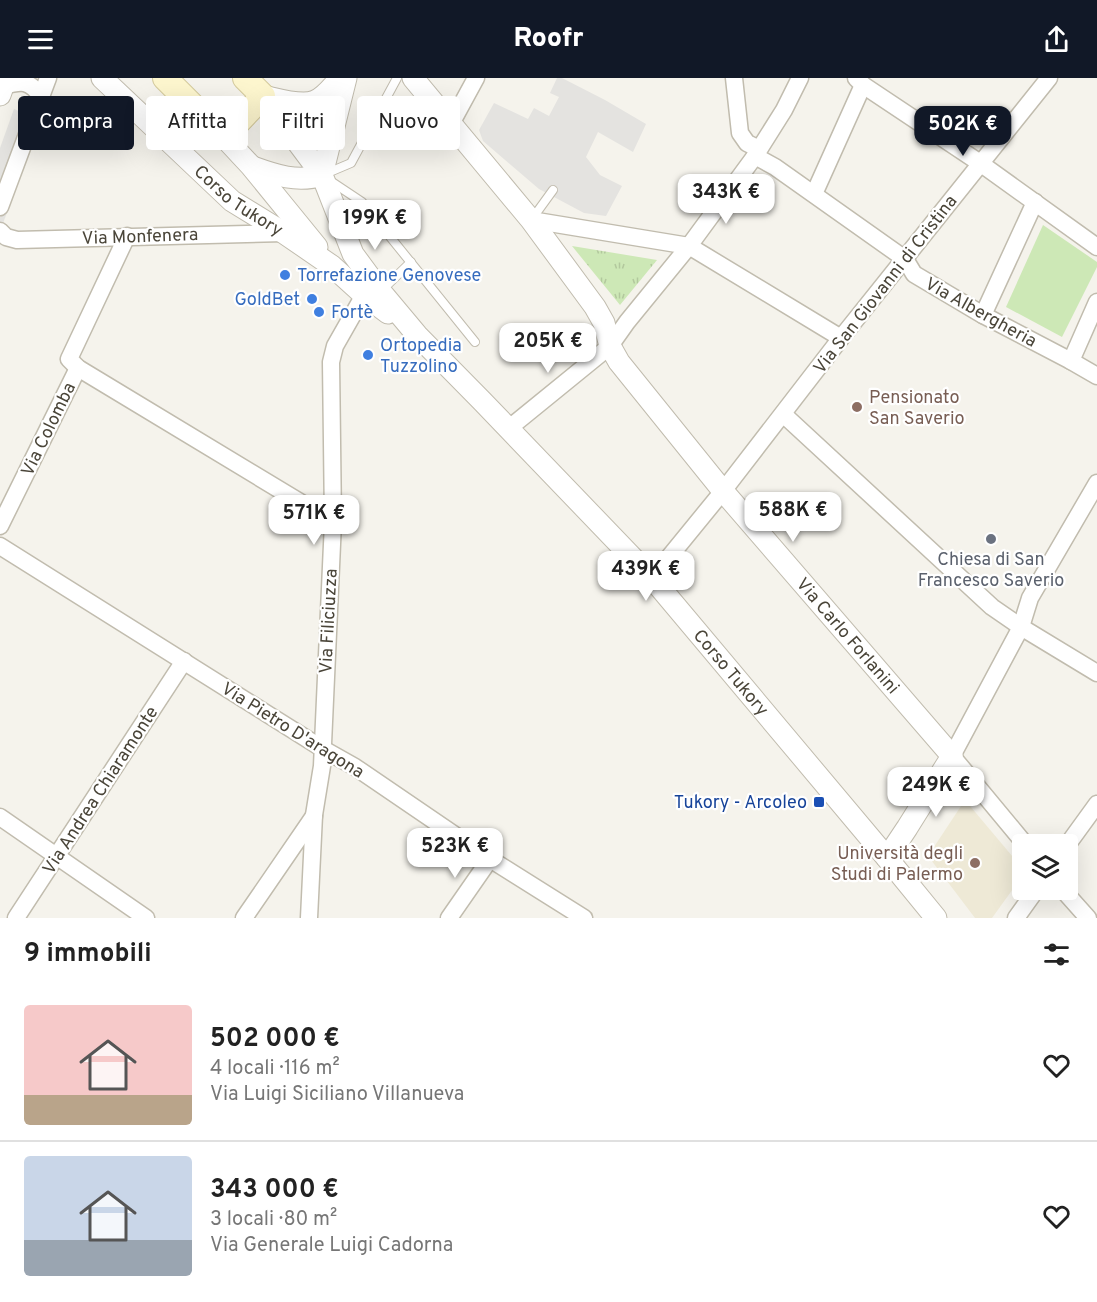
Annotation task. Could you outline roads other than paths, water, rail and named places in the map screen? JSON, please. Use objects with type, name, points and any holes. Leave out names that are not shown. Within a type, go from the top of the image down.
[{"type":"main road","name":"Corso Tukory","points":[[165,78],[183,96]]},
{"type":"main road","name":"Corso Tukory","points":[[245,78],[262,96]]},
{"type":"main road","points":[[248,111],[260,98]]},
{"type":"street","points":[[41,96],[48,78]]},
{"type":"street","name":"Corso Tukory","points":[[102,78],[232,201],[284,233],[372,294],[417,335],[651,579],[936,918]]},
{"type":"street","points":[[323,96],[340,78]]},
{"type":"street","points":[[251,166],[290,178],[304,179],[321,175],[346,78]]},
{"type":"street","name":"Via Carlo Forlanini","points":[[413,78],[428,96]]},
{"type":"street","points":[[460,107],[476,78]]},
{"type":"street","name":"Via Albergheria","points":[[734,78],[740,133],[757,152],[905,259],[914,274],[982,315],[1097,376]]},
{"type":"street","points":[[508,429],[610,345],[689,246],[757,152],[784,110],[800,78]]},
{"type":"street","name":"Via San Giovanni di Cristina","points":[[651,579],[1049,78]]},
{"type":"street","points":[[814,195],[860,81],[1097,247]]},
{"type":"street","points":[[3,86],[17,82],[24,83],[34,87],[41,96]]},
{"type":"street","name":"Via Carlo Forlanini","points":[[460,135],[531,220],[595,307],[604,323],[610,345],[619,362],[723,491],[951,756]]},
{"type":"street","points":[[0,207],[21,150]]},
{"type":"street","name":"Corso Tukory","points":[[236,150],[332,266]]},
{"type":"street","name":"Corso Tukory","points":[[302,150],[321,175],[372,294]]},
{"type":"street","points":[[982,315],[1035,202]]},
{"type":"street","points":[[531,220],[689,246],[841,339]]},
{"type":"street","name":"Via Monfenera","points":[[0,231],[6,237],[17,240],[284,233]]},
{"type":"street","name":"Via Colomba","points":[[0,526],[78,368],[69,359],[127,236]]},
{"type":"street","name":"Via Filiciuzza","points":[[309,918],[314,815],[322,766],[333,522],[331,362],[335,346],[372,294]]},
{"type":"street","points":[[1071,361],[1097,302]]},
{"type":"street","points":[[78,368],[333,522]]},
{"type":"street","points":[[783,414],[992,607],[1097,673]]},
{"type":"street","points":[[887,858],[951,756],[1022,627],[1030,598],[1091,507],[1097,483]]},
{"type":"street","name":"Via Pietro D'aragona","points":[[0,546],[355,767],[490,859],[584,918]]},
{"type":"street","name":"Via Andrea Chiaramonte","points":[[16,918],[184,662]]},
{"type":"street","points":[[951,756],[1017,834]]},
{"type":"street","points":[[1075,834],[1097,804]]},
{"type":"street","points":[[244,918],[314,815]]},
{"type":"street","points":[[0,817],[146,918]]},
{"type":"street","points":[[449,918],[490,859]]},
{"type":"street","points":[[1016,918],[1029,900]]},
{"type":"street","points":[[1072,900],[1088,918]]},
{"type":"lane","points":[[321,175],[351,163],[397,78]]},
{"type":"lane","points":[[321,175],[362,202],[476,342]]},
{"type":"lane","points":[[531,220],[553,190]]},
{"type":"lane","points":[[372,294],[411,262]]},
{"type":"place","name":"Torrefazione Genovese","points":[[285,275]]},
{"type":"place","name":"GoldBet","points":[[312,299]]},
{"type":"place","name":"Fortè","points":[[319,312]]},
{"type":"place","name":"Ortopedia Tuzzolino","points":[[368,355]]},
{"type":"place","name":"Pensionato San Saverio","points":[[857,407]]},
{"type":"place","name":"Chiesa di San Francesco Saverio","points":[[991,539]]},
{"type":"place","name":"Tukory - Arcoleo","points":[[819,802]]},
{"type":"place","name":"Università degli Studi di Palermo","points":[[975,863]]}]
